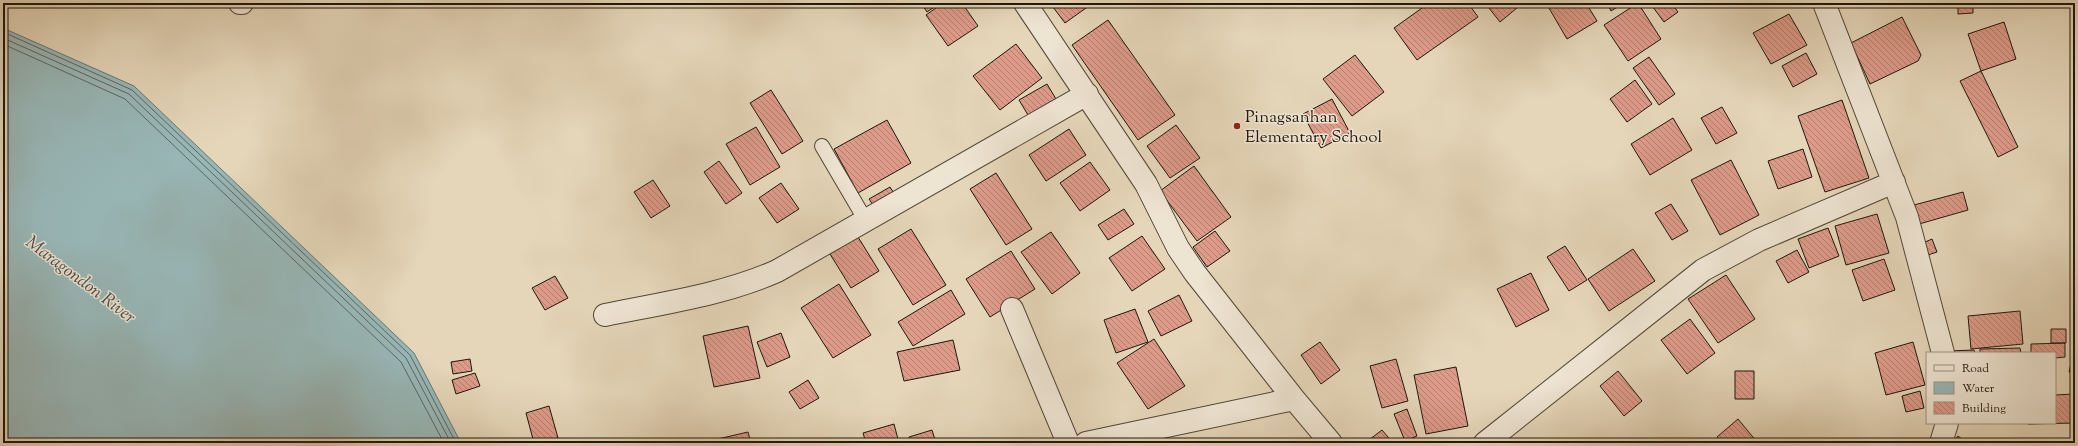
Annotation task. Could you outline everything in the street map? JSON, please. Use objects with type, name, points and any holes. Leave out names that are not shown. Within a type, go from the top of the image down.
[{"type":"street","points":[[1025,3],[1088,94],[1146,184],[1178,248],[1195,273],[1294,399],[1331,443]]},
{"type":"street","points":[[1824,3],[1907,217],[1943,352]]},
{"type":"street","points":[[605,315],[723,291],[754,282],[777,271],[866,221],[1088,94]]},
{"type":"street","points":[[1485,443],[1703,270],[1759,240],[1894,182]]},
{"type":"street","points":[[1012,309],[1068,443]]},
{"type":"street","points":[[1086,443],[1294,399]]},
{"type":"street","points":[[1941,443],[1947,424]]},
{"type":"lane","points":[[822,146],[866,221]]},
{"type":"water","name":"Maragondon River","points":[[3,28],[134,86],[414,353],[461,443],[3,443]]},
{"type":"building","points":[[921,3],[940,3],[927,12]]},
{"type":"building","points":[[943,3],[962,3],[978,26],[948,46],[926,15]]},
{"type":"building","points":[[1050,3],[1093,3],[1065,23]]},
{"type":"building","points":[[1429,3],[1468,3],[1478,17],[1417,60],[1394,28]]},
{"type":"building","points":[[1485,3],[1523,3],[1500,22]]},
{"type":"building","points":[[1546,3],[1586,3],[1597,21],[1567,39]]},
{"type":"building","points":[[1607,3],[1624,3],[1611,11]]},
{"type":"building","points":[[1638,3],[1661,39],[1628,61],[1604,25]]},
{"type":"building","points":[[1650,3],[1671,3],[1678,12],[1664,22]]},
{"type":"building","points":[[1958,3],[1973,3],[1973,13],[1958,14]]},
{"type":"building","points":[[1789,14],[1807,45],[1771,64],[1753,33]]},
{"type":"building","points":[[1902,17],[1921,55],[1918,61],[1870,84],[1851,43]]},
{"type":"building","points":[[1108,20],[1175,115],[1138,140],[1072,45]]},
{"type":"building","points":[[2004,22],[2016,59],[1981,71],[1968,34]]},
{"type":"building","points":[[1016,44],[1042,78],[1000,110],[973,76]]},
{"type":"building","points":[[1806,53],[1817,74],[1793,87],[1782,66]]},
{"type":"building","points":[[1355,55],[1384,92],[1352,116],[1323,79]]},
{"type":"building","points":[[1649,57],[1675,94],[1659,105],[1633,68]]},
{"type":"building","points":[[1981,71],[2018,147],[1998,157],[1960,81]]},
{"type":"building","points":[[1635,80],[1652,104],[1627,122],[1610,99]]},
{"type":"building","points":[[1047,84],[1056,99],[1028,115],[1019,100]]},
{"type":"building","points":[[771,90],[803,141],[782,154],[750,103]]},
{"type":"building","points":[[1332,99],[1350,133],[1321,148],[1303,114]]},
{"type":"building","points":[[1842,100],[1869,178],[1825,192],[1798,116]]},
{"type":"building","points":[[1722,107],[1737,133],[1716,144],[1701,118]]},
{"type":"building","points":[[1673,118],[1692,150],[1650,175],[1631,144]]},
{"type":"building","points":[[887,120],[911,163],[858,193],[834,149]]},
{"type":"building","points":[[1176,125],[1200,158],[1170,178],[1147,146]]},
{"type":"building","points":[[756,127],[780,167],[750,185],[726,144]]},
{"type":"building","points":[[1069,129],[1086,155],[1046,181],[1029,155]]},
{"type":"building","points":[[1803,149],[1812,177],[1778,189],[1768,161]]},
{"type":"building","points":[[1731,160],[1759,215],[1720,235],[1691,180]]},
{"type":"building","points":[[719,161],[742,193],[726,204],[704,172]]},
{"type":"building","points":[[1090,162],[1110,190],[1080,211],[1060,183]]},
{"type":"building","points":[[1194,166],[1231,217],[1197,241],[1160,191]]},
{"type":"building","points":[[996,173],[1032,229],[1006,245],[970,189]]},
{"type":"building","points":[[653,180],[670,206],[651,218],[634,192]]},
{"type":"building","points":[[781,183],[799,209],[777,223],[759,198]]},
{"type":"building","points":[[890,187],[897,198],[877,211],[869,199]]},
{"type":"building","points":[[1963,192],[1968,210],[1919,224],[1914,205]]},
{"type":"building","points":[[1671,204],[1688,231],[1672,240],[1655,213]]},
{"type":"building","points":[[1124,209],[1134,224],[1108,240],[1098,225]]},
{"type":"building","points":[[1877,214],[1889,253],[1846,265],[1835,226]]},
{"type":"building","points":[[1828,228],[1839,256],[1809,268],[1798,239]]},
{"type":"building","points":[[911,229],[946,285],[913,305],[878,249]]},
{"type":"building","points":[[1215,231],[1230,251],[1207,267],[1193,247]]},
{"type":"building","points":[[1051,232],[1080,273],[1052,294],[1021,252]]},
{"type":"building","points":[[1142,236],[1165,269],[1132,291],[1109,258]]},
{"type":"building","points":[[858,237],[879,271],[851,288],[830,254]]},
{"type":"building","points":[[1932,239],[1937,252],[1928,255],[1923,243]]},
{"type":"building","points":[[1565,246],[1587,280],[1569,291],[1547,257]]},
{"type":"building","points":[[1633,249],[1655,281],[1609,311],[1588,279]]},
{"type":"building","points":[[1797,250],[1809,272],[1788,283],[1776,261]]},
{"type":"building","points":[[1011,251],[1035,289],[990,317],[966,279]]},
{"type":"building","points":[[1884,259],[1895,290],[1863,301],[1852,270]]},
{"type":"building","points":[[1531,273],[1549,310],[1516,327],[1497,289]]},
{"type":"building","points":[[1726,275],[1755,319],[1718,343],[1688,299]]},
{"type":"building","points":[[555,276],[568,298],[545,310],[532,288]]},
{"type":"building","points":[[839,284],[871,335],[833,358],[801,308]]},
{"type":"building","points":[[951,290],[965,314],[913,346],[898,322]]},
{"type":"building","points":[[1179,295],[1192,321],[1161,336],[1148,311]]},
{"type":"building","points":[[1135,309],[1148,342],[1116,353],[1104,320]]},
{"type":"building","points":[[2020,311],[2023,344],[1971,349],[1968,316]]},
{"type":"building","points":[[1690,319],[1715,353],[1687,374],[1661,340]]},
{"type":"building","points":[[748,326],[760,378],[714,387],[703,336]]},
{"type":"building","points":[[2051,329],[2066,329],[2066,343],[2051,343]]},
{"type":"building","points":[[781,333],[790,357],[767,367],[757,342]]},
{"type":"building","points":[[1154,339],[1185,386],[1148,409],[1117,363]]},
{"type":"building","points":[[953,340],[960,370],[904,381],[897,352]]},
{"type":"building","points":[[1320,342],[1340,370],[1321,384],[1301,355]]},
{"type":"building","points":[[1913,342],[1925,385],[1886,395],[1875,353]]},
{"type":"building","points":[[2065,343],[2065,357],[2056,358],[2056,352],[2031,352],[2031,344]]},
{"type":"building","points":[[2020,348],[2021,352],[1980,352],[1980,349]]},
{"type":"building","points":[[1974,350],[1975,352],[1948,352]]},
{"type":"building","points":[[2073,354],[2075,354],[2075,373],[2069,372]]},
{"type":"building","points":[[470,359],[472,371],[453,374],[451,362]]},
{"type":"building","points":[[1396,359],[1408,401],[1382,408],[1370,366]]},
{"type":"building","points":[[1456,367],[1468,426],[1426,434],[1414,375]]},
{"type":"building","points":[[1618,371],[1642,401],[1624,416],[1600,386]]},
{"type":"building","points":[[1735,371],[1754,371],[1754,399],[1735,399]]},
{"type":"building","points":[[475,373],[480,386],[456,394],[452,380]]},
{"type":"building","points":[[808,380],[819,398],[800,409],[789,392]]},
{"type":"building","points":[[1920,391],[1924,408],[1906,412],[1902,396]]},
{"type":"building","points":[[2074,394],[2075,423],[2056,423],[2056,395]]},
{"type":"building","points":[[549,406],[558,438],[534,443],[526,413]]},
{"type":"building","points":[[1407,409],[1417,436],[1405,441],[1394,414]]},
{"type":"building","points":[[1738,419],[1757,442],[1756,443],[1722,443],[1717,437]]},
{"type":"building","points":[[894,424],[899,443],[866,443],[863,433]]},
{"type":"building","points":[[932,430],[936,443],[911,443],[909,437]]},
{"type":"building","points":[[1382,430],[1393,443],[1365,443]]},
{"type":"building","points":[[748,432],[751,443],[710,443],[709,441]]},
{"type":"building","points":[[1958,436],[1967,443],[1953,443]]},
{"type":"place","name":"Pinagsanhan Elementary School","points":[[1237,126]]}]
